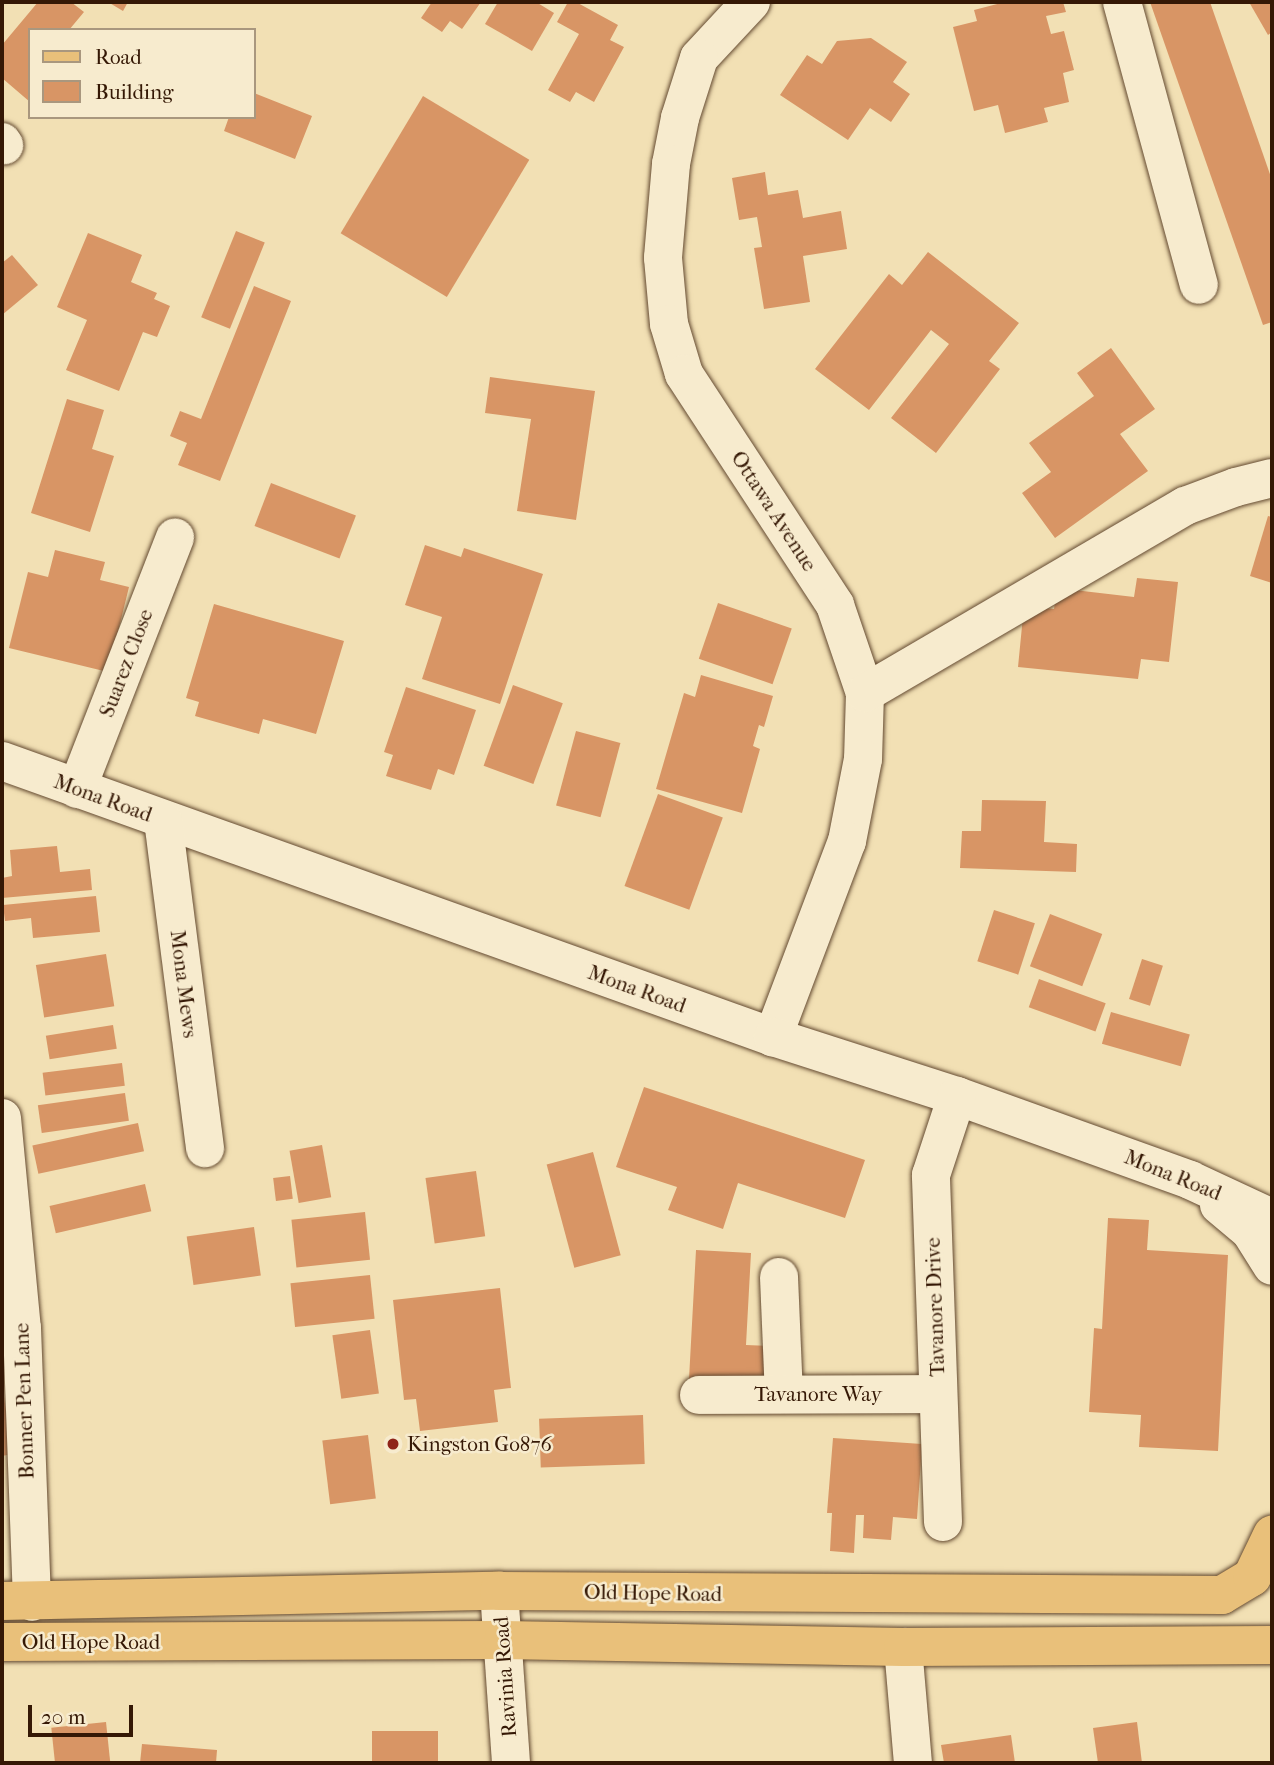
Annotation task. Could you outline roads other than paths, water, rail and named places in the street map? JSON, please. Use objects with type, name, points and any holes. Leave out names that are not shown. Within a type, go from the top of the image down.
[{"type":"main road","name":"Old Hope Road","points":[[17,1602],[499,1591],[1222,1595],[1252,1577],[1272,1535]]},
{"type":"main road","name":"Old Hope Road","points":[[2,1642],[503,1640],[903,1647],[1272,1645]]},
{"type":"street","name":"Ottawa Avenue","points":[[751,2],[699,58],[680,118],[671,164],[663,258],[670,324],[684,374],[835,605],[864,693],[863,759],[847,841],[773,1037]]},
{"type":"street","points":[[1122,2],[1199,285]]},
{"type":"street","points":[[864,693],[1185,506],[1236,487],[1272,478]]},
{"type":"street","name":"Suarez Close","points":[[77,789],[175,537]]},
{"type":"street","name":"Mona Road","points":[[2,761],[773,1037],[957,1096],[1190,1180],[1272,1218]]},
{"type":"street","name":"Mona Mews","points":[[163,820],[205,1149]]},
{"type":"street","name":"Tavanore Drive","points":[[943,1522],[931,1175],[957,1096]]},
{"type":"street","name":"Bonner Pen Lane","points":[[2,1118],[22,1328],[17,1602]]},
{"type":"street","points":[[1190,1180],[1250,1231],[1272,1266]]},
{"type":"street","points":[[779,1277],[784,1394]]},
{"type":"street","name":"Tavanore Way","points":[[699,1395],[938,1394]]},
{"type":"street","name":"Ravinia Road","points":[[499,1591],[511,1763]]},
{"type":"street","points":[[903,1647],[912,1763]]},
{"type":"place","name":"Kingston Go876","points":[[393,1444]]}]
